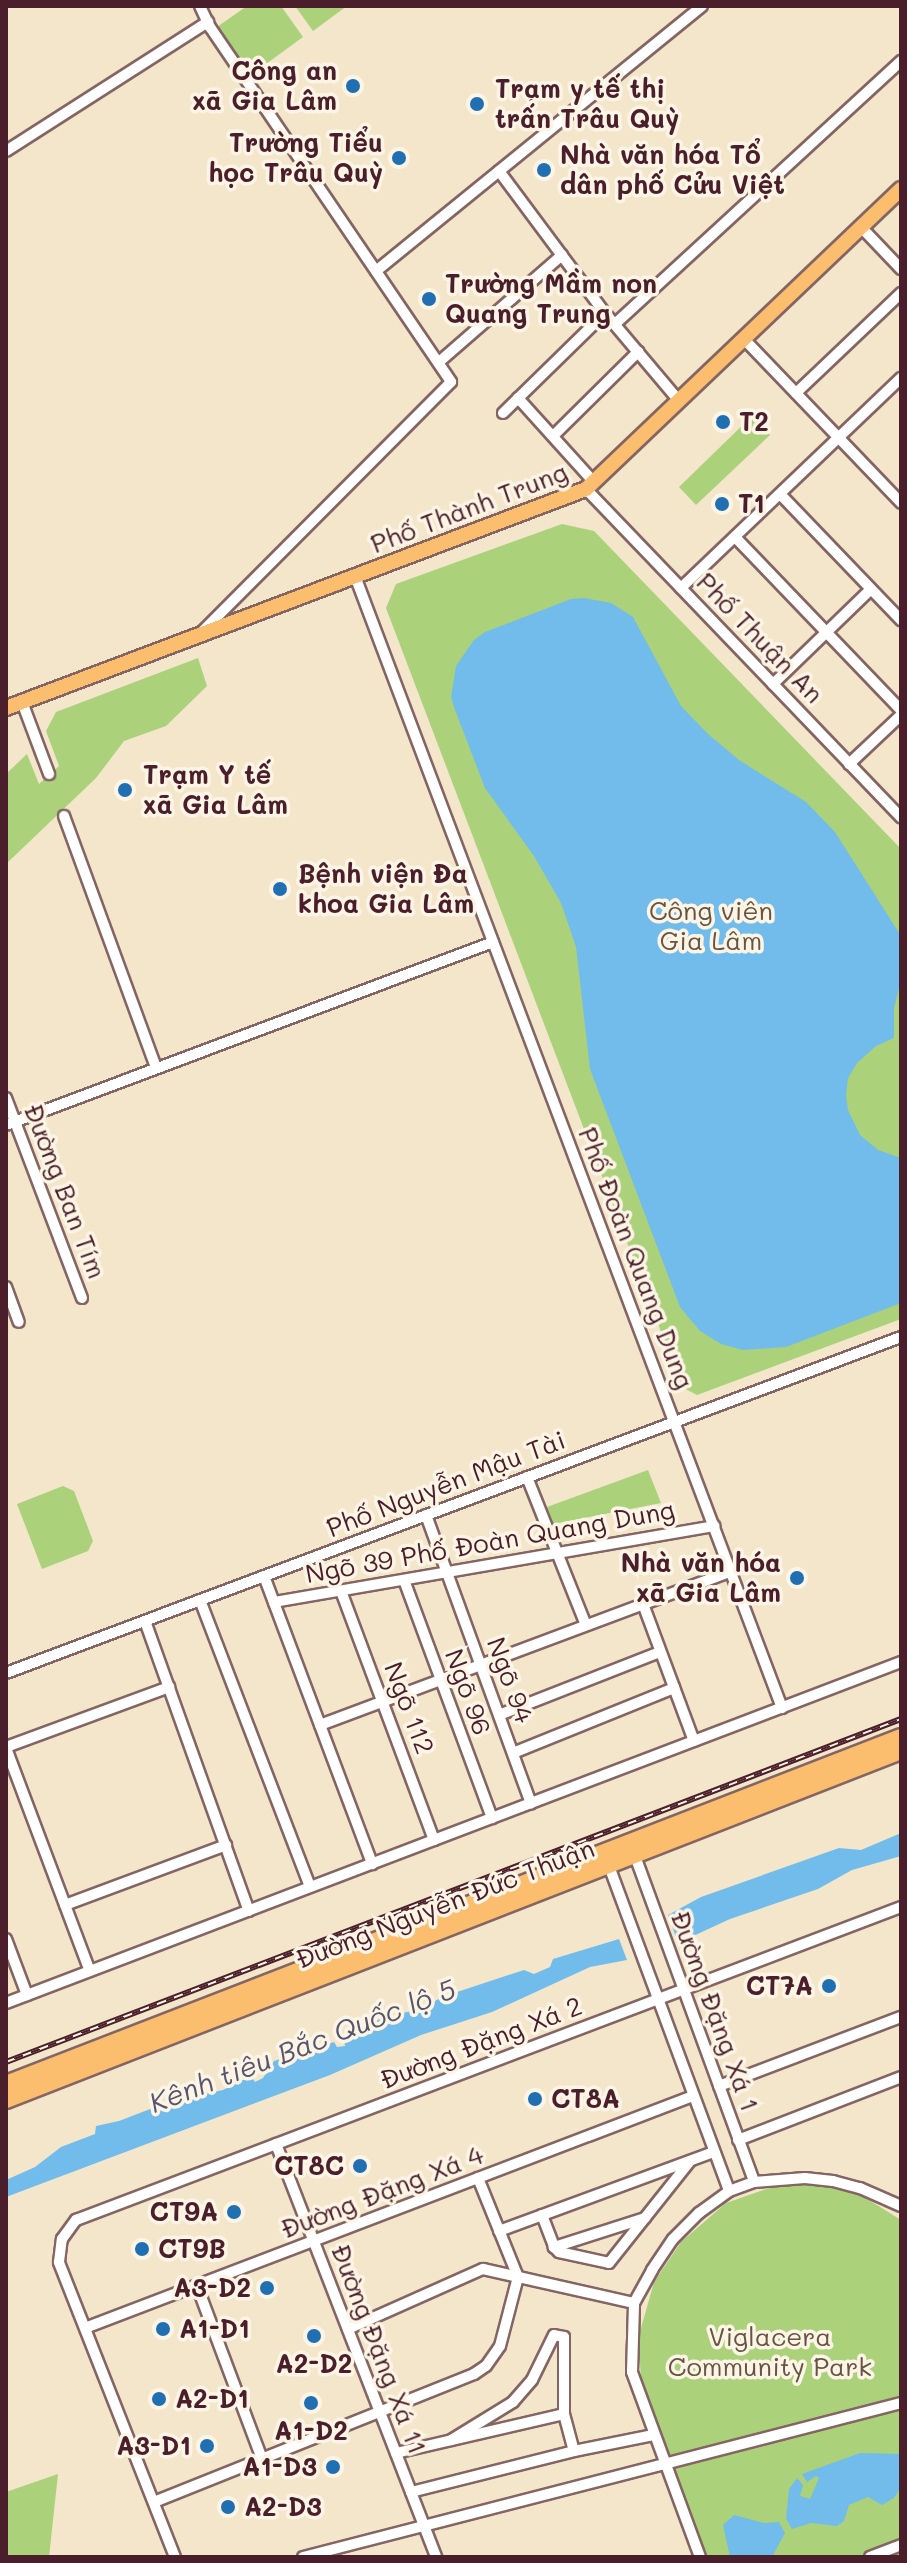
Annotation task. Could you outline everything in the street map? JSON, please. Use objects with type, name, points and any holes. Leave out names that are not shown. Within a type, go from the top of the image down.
[{"type":"highway","name":"Đường Nguyễn Đức Thuận","points":[[633,1849],[901,1737]]},
{"type":"highway","name":"Đường Nguyễn Đức Thuận","points":[[6,2084],[901,1751]]},
{"type":"highway","name":"Đường Nguyễn Đức Thuận","points":[[6,2100],[606,1859]]},
{"type":"main road","name":"Phố Thành Trung","points":[[6,708],[590,486],[901,189]]},
{"type":"street","points":[[199,635],[451,382],[200,6]]},
{"type":"street","points":[[376,271],[702,6]]},
{"type":"street","points":[[6,151],[208,22]]},
{"type":"street","points":[[615,324],[901,61]]},
{"type":"street","points":[[499,171],[605,313],[679,401]]},
{"type":"street","points":[[861,227],[901,269]]},
{"type":"street","points":[[439,362],[562,255]]},
{"type":"street","points":[[796,393],[901,293]]},
{"type":"street","points":[[503,413],[605,313]]},
{"type":"street","points":[[744,339],[899,496]]},
{"type":"street","points":[[553,436],[638,352]]},
{"type":"street","points":[[681,588],[901,378]]},
{"type":"street","name":"Phố Thuận An","points":[[518,398],[553,436],[590,486],[681,588],[901,818]]},
{"type":"street","points":[[780,494],[901,620]]},
{"type":"street","points":[[735,537],[901,712],[849,764]]},
{"type":"street","name":"Phố Đoàn Quang Dung","points":[[355,576],[782,1708]]},
{"type":"street","points":[[773,684],[871,589]]},
{"type":"street","points":[[22,702],[49,774]]},
{"type":"street","points":[[64,816],[156,1067]]},
{"type":"street","points":[[10,1123],[493,942]]},
{"type":"street","name":"Đường Ban Tím","points":[[6,1098],[10,1123],[82,1298]]},
{"type":"street","points":[[6,1287],[19,1322]]},
{"type":"street","name":"Phố Nguyễn Mậu Tài","points":[[6,1673],[901,1337]]},
{"type":"street","points":[[527,1477],[586,1625]]},
{"type":"street","name":"Ngõ 94","points":[[426,1515],[531,1803]]},
{"type":"street","name":"Ngõ 39 Phố Đoàn Quang Dung","points":[[274,1602],[714,1526]]},
{"type":"street","points":[[320,1725],[731,1571]]},
{"type":"street","points":[[264,1576],[372,1864]]},
{"type":"street","name":"Ngõ 96","points":[[404,1580],[492,1818]]},
{"type":"street","name":"Ngõ 112","points":[[341,1591],[434,1840]]},
{"type":"street","points":[[200,1600],[310,1887]]},
{"type":"street","points":[[643,1604],[694,1741]]},
{"type":"street","points":[[145,1621],[249,1911]]},
{"type":"street","points":[[499,1715],[660,1652]]},
{"type":"street","points":[[6,2003],[901,1662]]},
{"type":"street","points":[[90,1971],[6,1747],[169,1687]]},
{"type":"street","points":[[513,1753],[674,1688]]},
{"type":"street","points":[[65,1905],[226,1845]]},
{"type":"street","name":"Đường Đặng Xá 1","points":[[633,1849],[754,2182]]},
{"type":"street","name":"Đường Đặng Xá 1","points":[[606,1859],[729,2191]]},
{"type":"street","name":"Đường Đặng Xá 2","points":[[85,2328],[59,2262],[62,2239],[76,2220],[901,1907]]},
{"type":"street","points":[[6,1939],[27,1995]]},
{"type":"street","points":[[719,2086],[901,2017]]},
{"type":"street","points":[[738,2140],[901,2077]]},
{"type":"street","name":"Đường Đặng Xá 4","points":[[85,2328],[693,2096]]},
{"type":"street","name":"Đường Đặng Xá 11","points":[[276,2144],[436,2557]]},
{"type":"street","points":[[499,2231],[714,2152]]},
{"type":"street","points":[[542,2215],[554,2247],[559,2252],[609,2263],[690,2161]]},
{"type":"street","points":[[154,2502],[486,2366],[500,2346],[518,2277],[478,2178]]},
{"type":"street","points":[[700,2557],[632,2372],[634,2303],[673,2239],[729,2191],[754,2182],[805,2178],[860,2188],[900,2204]]},
{"type":"street","points":[[554,2247],[645,2218]]},
{"type":"street","points":[[348,2329],[483,2269],[634,2303]]},
{"type":"street","points":[[197,2286],[262,2459]]},
{"type":"street","points":[[85,2328],[175,2557]]},
{"type":"street","points":[[451,2440],[513,2402],[532,2380],[554,2335],[564,2337],[564,2414],[574,2451]]},
{"type":"street","points":[[303,2557],[901,2403]]},
{"type":"street","points":[[396,2453],[564,2414]]},
{"type":"street","points":[[411,2492],[574,2451],[653,2435]]},
{"type":"street","points":[[870,2557],[901,2545]]},
{"type":"green space","points":[[247,6],[281,6],[303,37],[251,75],[217,27]]},
{"type":"green space","points":[[295,6],[347,6],[313,31]]},
{"type":"green space","points":[[752,416],[770,435],[696,505],[679,487]]},
{"type":"green space","name":"Công viên Gia Lâm","points":[[562,524],[594,531],[901,849],[901,1319],[697,1395],[682,1387],[386,608],[396,584]]},
{"type":"green space","points":[[198,658],[207,686],[166,726],[124,741],[96,778],[6,864],[6,774],[27,754],[39,784],[59,766],[46,731],[56,712]]},
{"type":"green space","points":[[648,1470],[661,1503],[553,1524],[547,1507]]},
{"type":"green space","points":[[63,1486],[74,1491],[93,1541],[88,1551],[42,1569],[17,1504]]},
{"type":"green space","name":"Viglacera Community Park","points":[[808,2183],[856,2192],[901,2220],[901,2557],[707,2557],[642,2390],[638,2339],[654,2282],[681,2242],[726,2203],[769,2188]]},
{"type":"green space","points":[[58,2474],[49,2557],[6,2557],[6,2492]]},
{"type":"water","name":"Công viên Gia Lâm","points":[[571,599],[611,603],[633,617],[681,706],[739,760],[806,802],[835,832],[901,936],[901,980],[894,1008],[894,1038],[876,1046],[857,1063],[848,1078],[846,1095],[848,1110],[860,1135],[878,1150],[901,1158],[901,1303],[786,1347],[743,1350],[721,1344],[700,1331],[680,1307],[590,1069],[576,947],[561,903],[534,856],[485,788],[451,697],[456,666],[474,640],[485,632]]},
{"type":"water","points":[[901,1833],[901,1856],[852,1870],[818,1889],[730,1919],[678,1943],[668,1915],[701,1897],[839,1848],[861,1850]]},
{"type":"water","points":[[619,1939],[627,1960],[590,1967],[492,2012],[421,2035],[330,2075],[6,2197],[6,2180],[35,2167],[61,2147],[95,2134],[96,2126],[119,2121],[171,2101],[223,2090],[251,2076],[255,2082],[263,2078],[274,2061],[334,2042],[337,2047],[345,2046],[344,2039],[380,2019],[384,2025],[399,2021],[398,2014],[421,2009],[442,1997],[524,1970],[534,1974],[550,1967],[553,1959]]},
{"type":"water","points":[[860,2453],[901,2454],[901,2487],[894,2498],[882,2505],[868,2497],[849,2505],[844,2521],[837,2526],[811,2523],[792,2529],[786,2519],[789,2489],[797,2478],[803,2485],[800,2496],[810,2499],[819,2478],[816,2476],[807,2482],[802,2474]]},
{"type":"water","points":[[734,2515],[764,2523],[779,2522],[785,2533],[772,2557],[730,2557],[723,2525]]},
{"type":"railway","points":[[6,2062],[901,1719]]},
{"type":"place","name":"Công an xã Gia Lâm","points":[[353,86]]},
{"type":"place","name":"Trạm y tế thị trấn Trâu Quỳ","points":[[477,104]]},
{"type":"place","name":"Trường Tiểu học Trâu Quỳ","points":[[399,158]]},
{"type":"place","name":"Nhà văn hóa Tổ dân phố Cửu Việt","points":[[544,170]]},
{"type":"place","name":"Trường Mầm non Quang Trung","points":[[429,299]]},
{"type":"place","name":"T2","points":[[723,422]]},
{"type":"place","name":"T1","points":[[722,504]]},
{"type":"place","name":"Trạm Y tế xã Gia Lâm","points":[[125,790]]},
{"type":"place","name":"Bệnh viện Đa khoa Gia Lâm","points":[[280,889]]},
{"type":"place","name":"Nhà văn hóa xã Gia Lâm","points":[[797,1578]]},
{"type":"place","name":"CT7A","points":[[829,1986]]},
{"type":"place","name":"CT8A","points":[[535,2099]]},
{"type":"place","name":"CT8C","points":[[360,2166]]},
{"type":"place","name":"CT9A","points":[[234,2212]]},
{"type":"place","name":"CT9B","points":[[142,2249]]},
{"type":"place","name":"A3-D2","points":[[267,2288]]},
{"type":"place","name":"A1-D1","points":[[163,2329]]},
{"type":"place","name":"A2-D2","points":[[314,2336]]},
{"type":"place","name":"A2-D1","points":[[159,2399]]},
{"type":"place","name":"A1-D2","points":[[311,2403]]},
{"type":"place","name":"A3-D1","points":[[207,2446]]},
{"type":"place","name":"A1-D3","points":[[333,2467]]},
{"type":"place","name":"A2-D3","points":[[228,2507]]},
{"type":"water label","name":"Kênh tiêu Bắc Quốc lộ 5","points":[[302,2045]]}]
